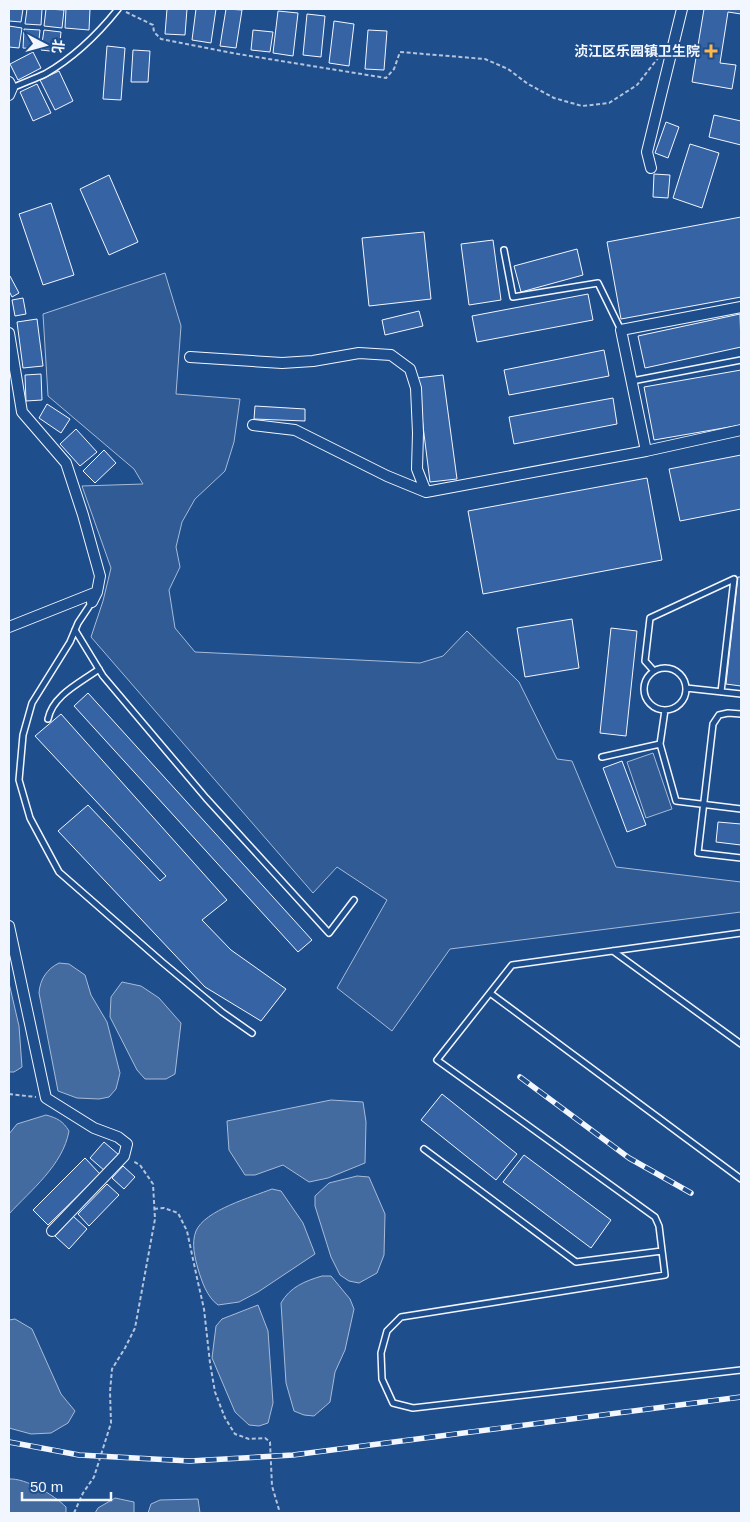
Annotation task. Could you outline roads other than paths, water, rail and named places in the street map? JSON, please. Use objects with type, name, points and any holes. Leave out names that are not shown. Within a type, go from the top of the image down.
[{"type":"street","points":[[651,168],[647,152],[682,9]]},
{"type":"street","points":[[646,451],[621,330],[741,307]]},
{"type":"street","points":[[9,333],[22,412],[66,463],[83,515],[100,576],[97,592],[92,602]]},
{"type":"street","points":[[190,357],[282,363],[313,361],[360,353],[391,355],[410,370],[416,388],[417,469],[426,492]]},
{"type":"street","points":[[253,425],[295,430],[387,476],[426,492],[646,451],[741,430]]},
{"type":"street","points":[[9,628],[97,592]]},
{"type":"street","points":[[9,926],[46,1098],[94,1128],[118,1137],[127,1144],[124,1156],[52,1231]]},
{"type":"lane","points":[[10,88],[45,74],[69,58],[104,27],[120,9]]},
{"type":"lane","points":[[504,250],[513,297],[598,283],[621,330]]},
{"type":"lane","points":[[632,381],[741,360]]},
{"type":"lane","points":[[654,671],[645,661],[650,618],[734,579],[721,692]]},
{"type":"lane","points":[[92,602],[70,642],[32,703],[23,734],[19,780],[30,818],[59,872],[162,962],[222,1012],[252,1034]]},
{"type":"lane","points":[[75,630],[103,676],[206,798],[329,933],[354,900]]},
{"type":"lane","points":[[665,668],[675,670],[683,678],[686,688],[683,699],[676,707],[665,710],[655,707],[647,700],[644,689],[646,679],[654,671],[665,668]]},
{"type":"lane","points":[[48,719],[49,712],[57,699],[99,669]]},
{"type":"lane","points":[[686,688],[741,694]]},
{"type":"lane","points":[[665,710],[660,744],[676,801],[741,809]]},
{"type":"lane","points":[[741,714],[724,713],[716,718],[713,724],[698,853],[741,858]]},
{"type":"lane","points":[[602,757],[660,744]]},
{"type":"lane","points":[[741,933],[512,965],[437,1060],[655,1217],[659,1226],[665,1275],[401,1317],[387,1331],[381,1353],[382,1379],[393,1402],[413,1408],[741,1370]]},
{"type":"lane","points":[[612,951],[741,1044]]},
{"type":"lane","points":[[490,993],[741,1179]]},
{"type":"lane","points":[[424,1149],[576,1262],[662,1251]]},
{"type":"railway","points":[[520,1077],[629,1158],[691,1193]]},
{"type":"railway","points":[[9,1442],[79,1455],[190,1461],[293,1455],[741,1397]]},
{"type":"place","name":"浈江区乐园镇卫生院","points":[[711,51]]}]
